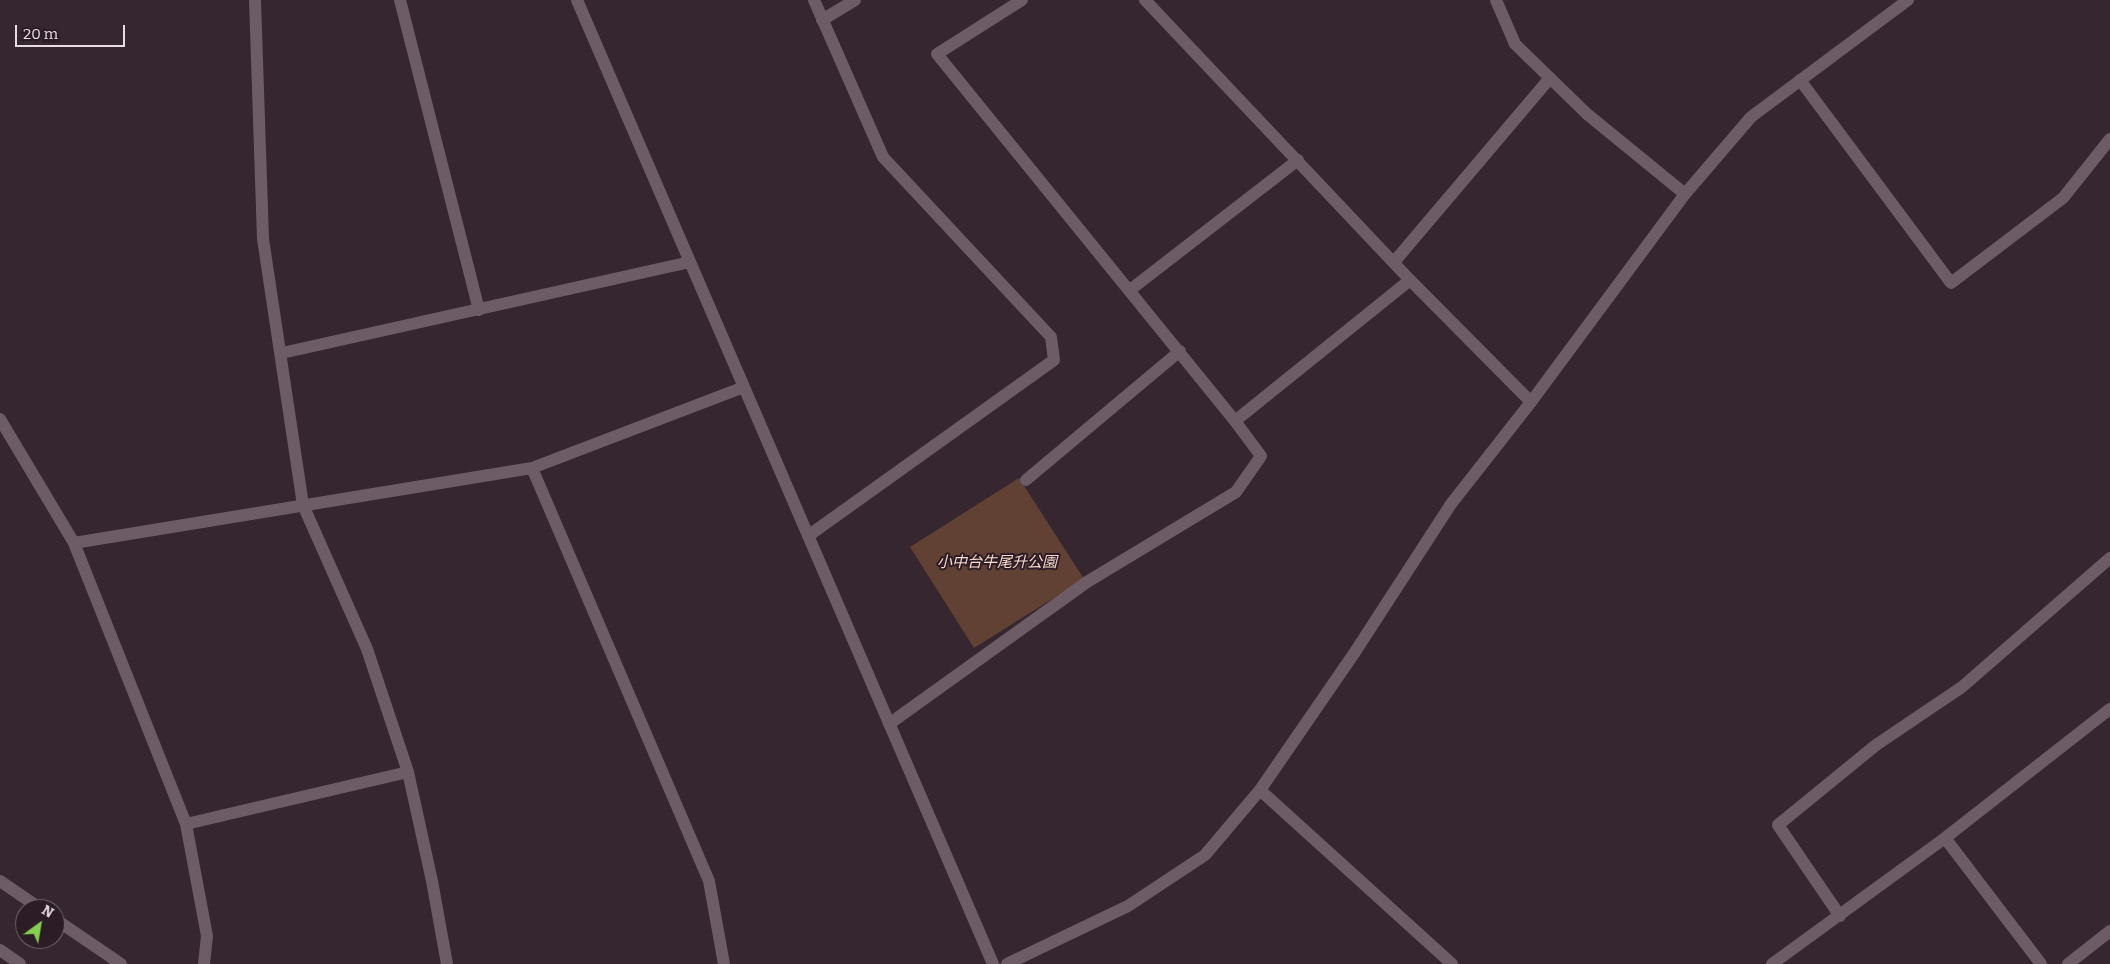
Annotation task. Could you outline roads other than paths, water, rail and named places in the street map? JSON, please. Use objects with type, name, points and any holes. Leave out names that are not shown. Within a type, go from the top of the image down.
[{"type":"street","points":[[254,0],[264,238],[304,505],[367,649],[408,772],[432,881],[447,964]]},
{"type":"street","points":[[400,0],[478,310]]},
{"type":"street","points":[[577,0],[992,964]]},
{"type":"street","points":[[808,536],[1054,360],[1051,337],[883,157],[814,0]]},
{"type":"street","points":[[822,20],[855,0]]},
{"type":"street","points":[[889,724],[1087,582],[1236,492],[1261,456],[1180,352],[937,54],[1022,0]]},
{"type":"street","points":[[1144,0],[1410,280],[1531,402]]},
{"type":"street","points":[[1496,0],[1515,44],[1587,114],[1685,194]]},
{"type":"street","points":[[1007,964],[1128,906],[1205,855],[1260,790],[1355,652],[1451,504],[1531,402],[1685,194],[1751,117],[1908,0]]},
{"type":"street","points":[[1394,262],[1550,78]]},
{"type":"street","points":[[1800,80],[1951,283],[2063,198],[2110,139]]},
{"type":"street","points":[[1130,290],[1298,160]]},
{"type":"street","points":[[282,353],[690,262]]},
{"type":"street","points":[[1235,421],[1410,280]]},
{"type":"street","points":[[1026,480],[1180,352]]},
{"type":"street","points":[[74,543],[532,468],[744,387]]},
{"type":"street","points":[[0,419],[74,543],[186,824],[207,936],[204,964]]},
{"type":"street","points":[[532,468],[709,881],[724,964]]},
{"type":"street","points":[[1840,916],[1778,825],[1876,745],[1962,688],[2110,558]]},
{"type":"street","points":[[1772,964],[1944,838],[2110,709]]},
{"type":"street","points":[[186,824],[408,772]]},
{"type":"street","points":[[1260,790],[1452,964]]},
{"type":"street","points":[[1944,838],[2041,964]]},
{"type":"street","points":[[0,881],[26,899]]},
{"type":"street","points":[[65,926],[121,964]]},
{"type":"street","points":[[2068,964],[2110,931]]},
{"type":"street","points":[[0,950],[20,964]]},
{"type":"park label","name":"小中台牛尾升公園","points":[[997,563]]}]
